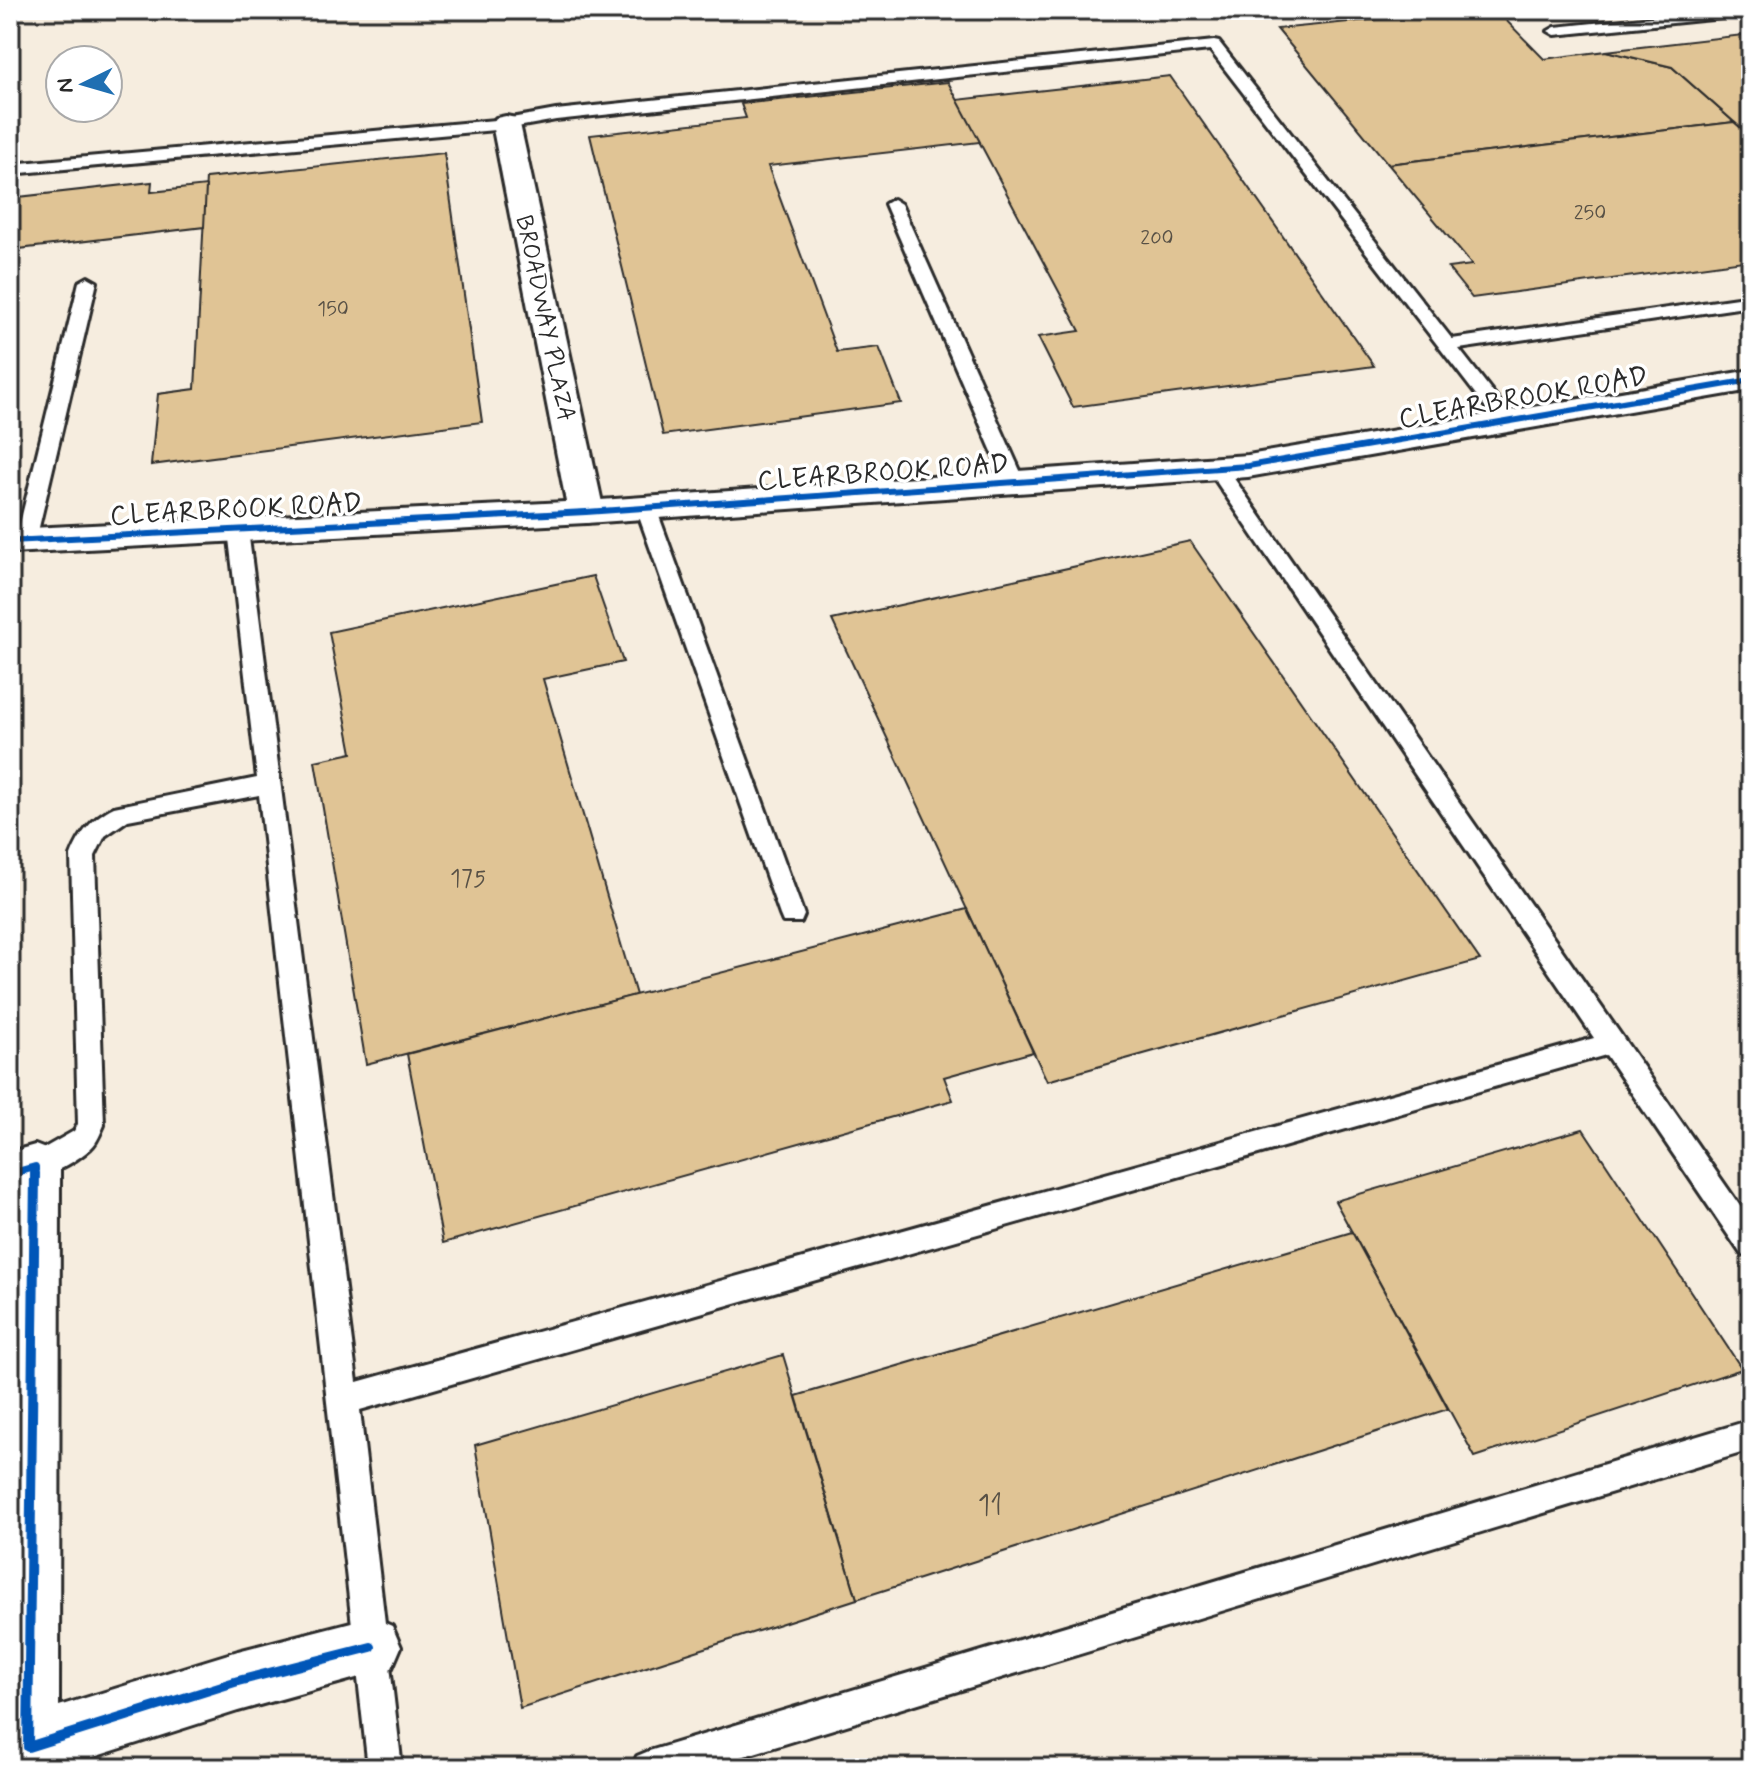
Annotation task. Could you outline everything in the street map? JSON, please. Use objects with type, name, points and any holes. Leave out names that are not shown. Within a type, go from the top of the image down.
[{"type":"street","name":"BROADWAY PLAZA","points":[[506,124],[586,512]]},
{"type":"street","name":"CLEARBROOK ROAD","points":[[18,541],[586,512],[1217,468],[1751,380]]},
{"type":"street","points":[[23,1170],[22,1756],[238,1681],[371,1647]]},
{"type":"lane","points":[[1555,31],[1751,11]]},
{"type":"lane","points":[[10,169],[506,124],[556,115],[1214,45],[1507,422]]},
{"type":"lane","points":[[893,204],[1016,484]]},
{"type":"lane","points":[[18,541],[88,282]]},
{"type":"lane","points":[[1448,345],[1751,301]]},
{"type":"lane","points":[[1217,468],[1751,1245]]},
{"type":"lane","points":[[646,508],[792,915]]},
{"type":"lane","points":[[238,530],[344,1400],[385,1768]]},
{"type":"lane","points":[[23,1170],[83,1139],[91,1125],[83,856],[89,837],[102,823],[122,813],[270,784]]},
{"type":"lane","points":[[344,1400],[1613,1043]]},
{"type":"lane","points":[[649,1768],[1751,1435]]},
{"type":"building","points":[[1496,10],[1544,59],[1606,51],[1672,67],[1734,122],[1388,164],[1277,29]]},
{"type":"building","points":[[1751,34],[1751,137],[1672,67],[1606,51]]},
{"type":"building","points":[[1170,76],[1374,366],[1073,407],[1038,337],[1080,331],[957,100]]},
{"type":"building","points":[[948,82],[980,142],[768,166],[837,352],[879,347],[901,403],[663,435],[590,135],[746,118],[741,104]]},
{"type":"building","points":[[1734,122],[1751,137],[1751,260],[1472,298],[1448,268],[1472,265],[1388,164]]},
{"type":"building","points":[[444,153],[482,422],[151,465],[158,394],[195,389],[206,178]]},
{"type":"building","points":[[152,182],[151,192],[206,186],[204,227],[10,250],[10,198]]},
{"type":"building","points":[[1190,541],[1480,960],[1047,1081],[832,620]]},
{"type":"building","points":[[593,576],[623,662],[543,679],[636,995],[366,1064],[315,761],[352,753],[329,632]]},
{"type":"building","points":[[967,909],[1033,1052],[944,1077],[953,1100],[443,1243],[407,1054]]},
{"type":"building","points":[[1583,1129],[1742,1369],[1475,1457],[1335,1201]]},
{"type":"building","points":[[1352,1232],[1448,1409],[857,1599],[796,1396]]},
{"type":"building","points":[[783,1355],[857,1599],[520,1708],[475,1445]]},
{"type":"cycle path","points":[[10,541],[586,512],[1248,466],[1751,380]]},
{"type":"cycle path","points":[[10,1174],[35,1167],[28,1747],[238,1681],[371,1647]]}]
